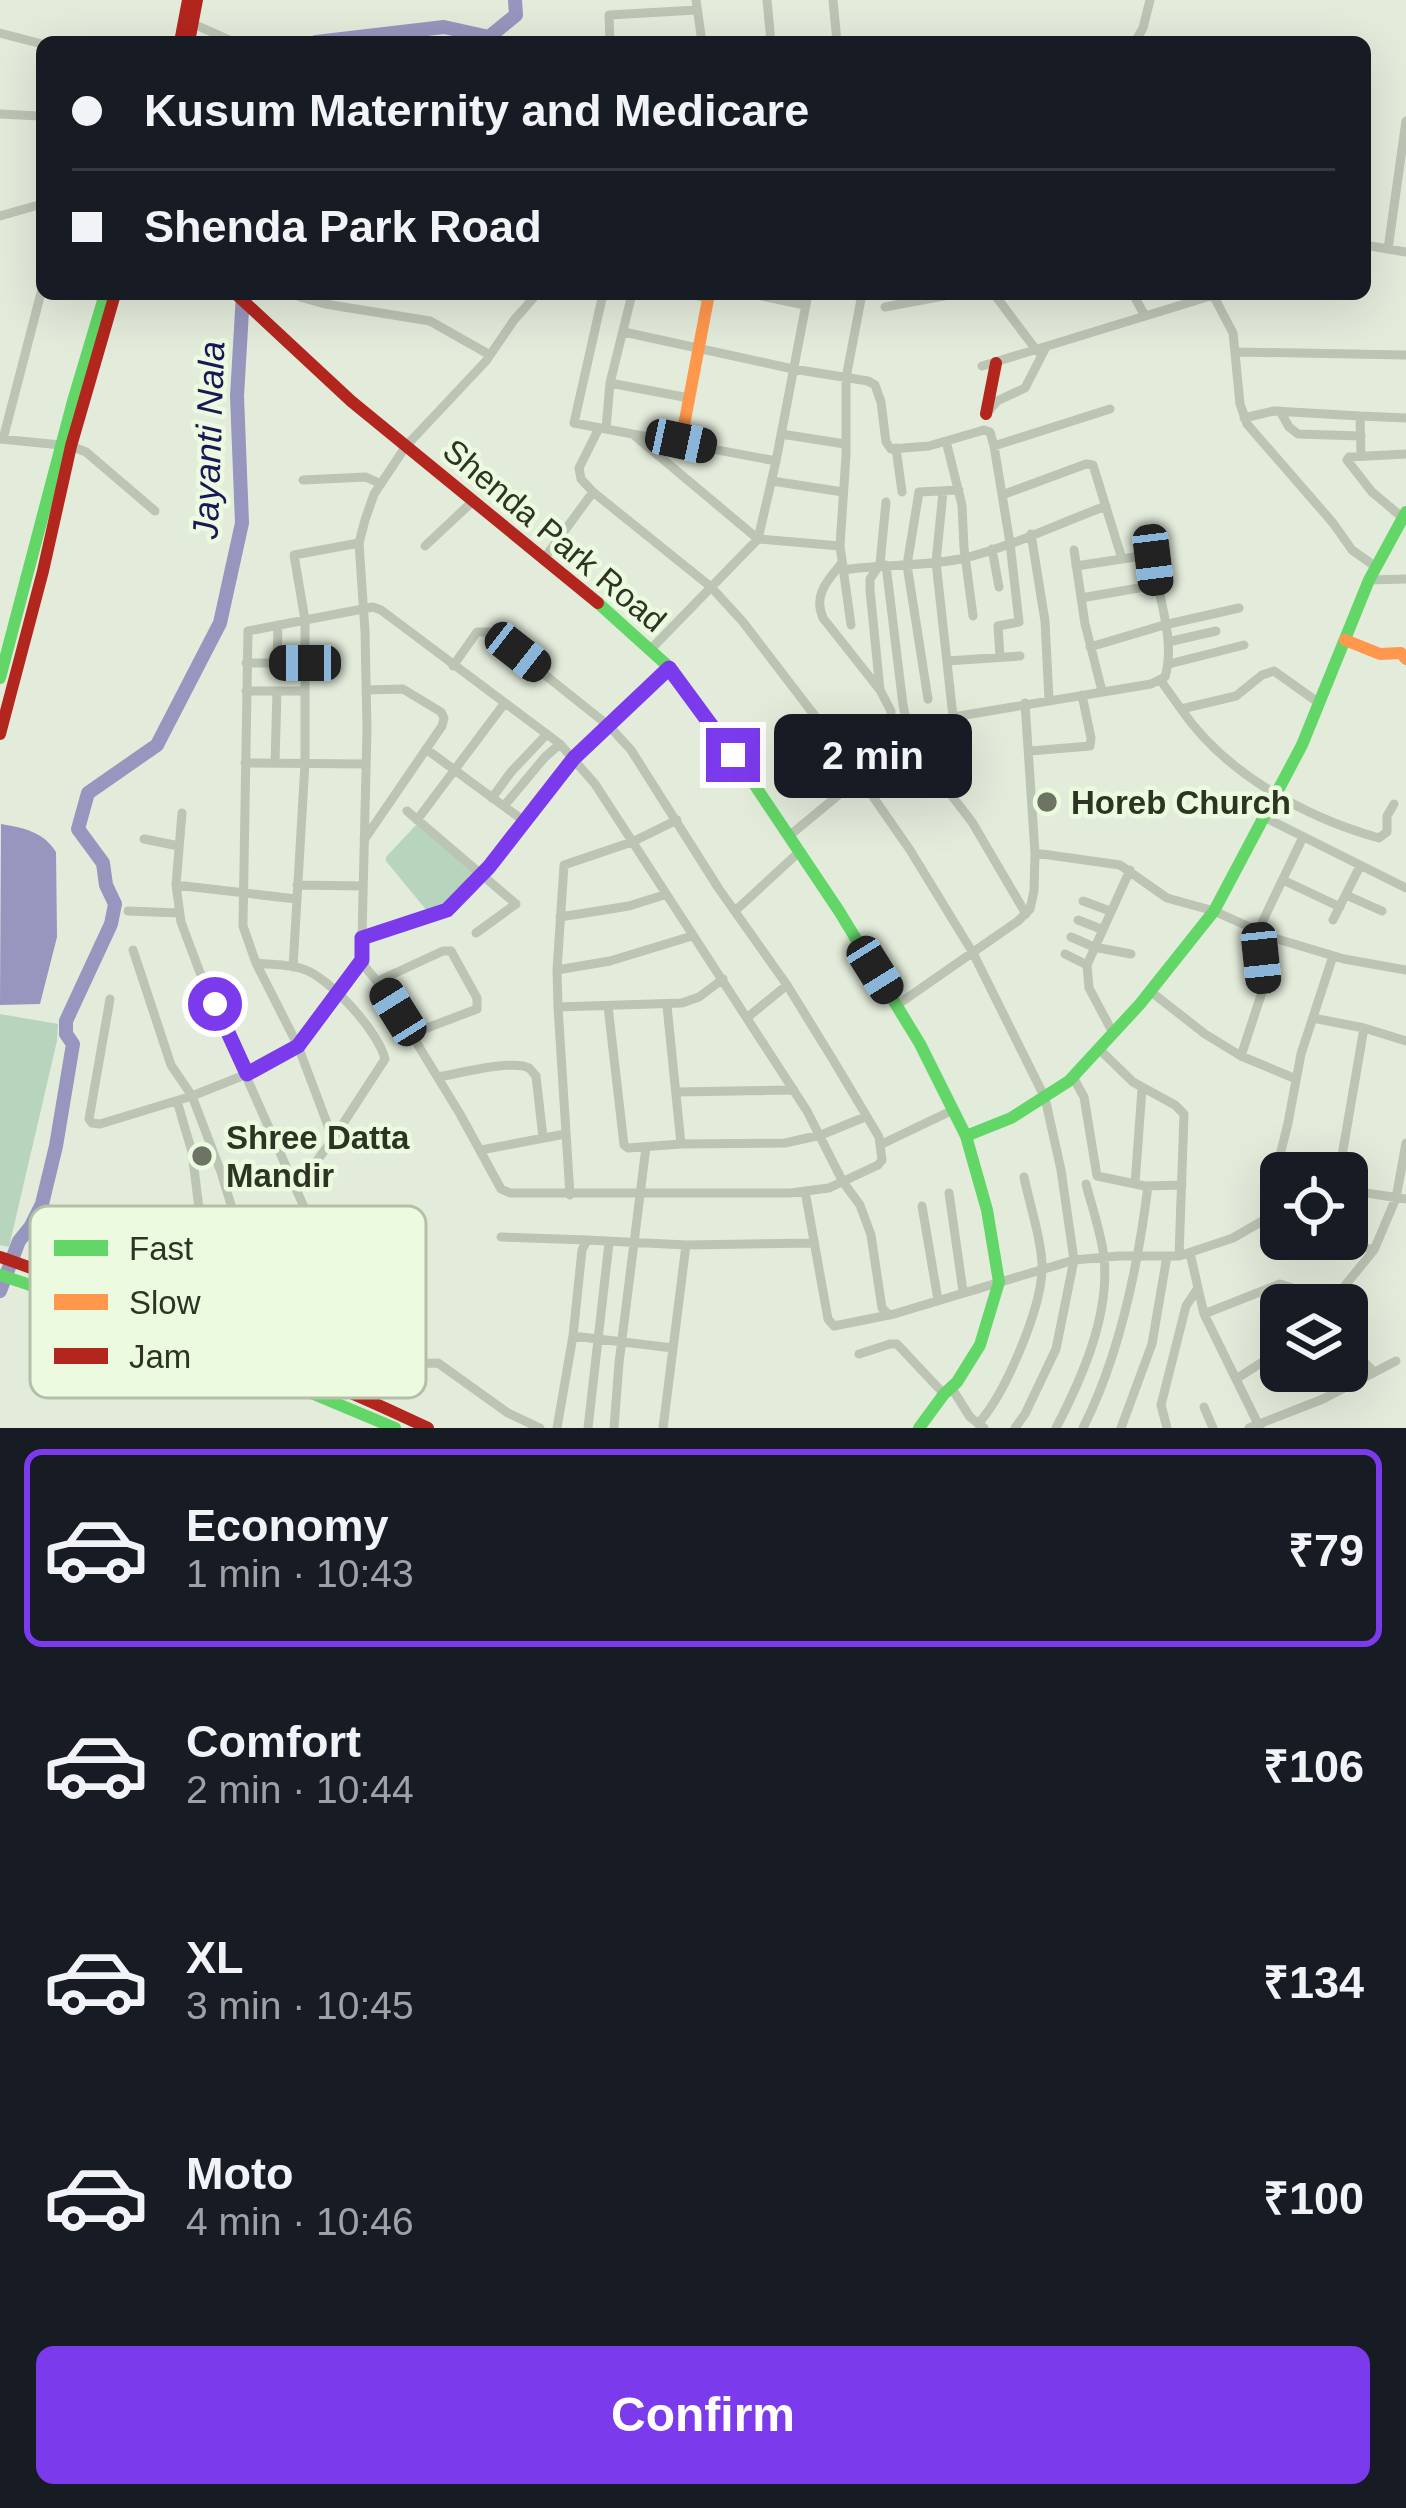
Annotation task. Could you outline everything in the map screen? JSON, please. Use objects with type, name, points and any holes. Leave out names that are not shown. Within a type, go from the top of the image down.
[{"type":"main road","points":[[188,0],[188,22]]},
{"type":"main road","points":[[185,36],[197,0]]},
{"type":"main road","points":[[0,678],[103,300]]},
{"type":"main road","points":[[0,734],[44,571],[66,446],[113,300]]},
{"type":"main road","name":"Shenda Park Road","points":[[242,300],[351,401],[626,626],[669,668],[800,852],[897,1005],[966,1136],[987,1210],[999,1282],[980,1345],[919,1428]]},
{"type":"main road","points":[[681,441],[708,300]]},
{"type":"main road","points":[[986,414],[989,365]]},
{"type":"main road","points":[[966,1136],[1010,1118],[1072,1077],[1214,911],[1302,746],[1372,574],[1404,515]]},
{"type":"main road","points":[[1343,645],[1404,655]]},
{"type":"main road","points":[[323,1398],[395,1428]]},
{"type":"main road","points":[[358,1398],[428,1428]]},
{"type":"street","points":[[767,0],[770,36]]},
{"type":"street","points":[[833,0],[836,36]]},
{"type":"street","points":[[1138,36],[1150,0]]},
{"type":"street","points":[[610,36],[609,14],[697,5],[701,36]]},
{"type":"street","points":[[188,22],[220,36]]},
{"type":"street","points":[[0,33],[36,42]]},
{"type":"street","points":[[0,114],[36,116]]},
{"type":"street","points":[[1388,249],[1406,121]]},
{"type":"street","points":[[0,216],[36,206]]},
{"type":"street","points":[[1371,246],[1406,252]]},
{"type":"street","points":[[39,300],[2,439],[66,446],[93,456],[155,511]]},
{"type":"street","points":[[312,300],[430,321],[490,355]]},
{"type":"street","points":[[110,999],[89,1119],[92,1124],[192,1096],[298,1046],[362,960],[367,689],[359,543],[364,520],[406,446],[490,355],[531,300]]},
{"type":"street","points":[[602,300],[574,422],[776,461]]},
{"type":"street","points":[[631,300],[602,428],[579,468],[581,479],[711,587],[836,742],[973,953],[1045,1098],[1075,1260],[1056,1349],[1015,1428]]},
{"type":"street","points":[[651,650],[758,539],[807,300]]},
{"type":"street","points":[[851,625],[840,546],[846,378],[861,300]]},
{"type":"street","points":[[885,307],[922,300]]},
{"type":"street","points":[[999,300],[1041,350]]},
{"type":"street","points":[[1136,300],[1145,316]]},
{"type":"street","points":[[989,365],[1198,300]]},
{"type":"street","points":[[1218,300],[1229,322],[1244,418],[1372,574],[1406,579]]},
{"type":"street","points":[[624,332],[868,381],[881,402],[888,447],[929,446],[990,432],[1019,622],[998,626],[1000,656]]},
{"type":"street","points":[[984,430],[986,414],[997,400],[1024,388],[1041,350]]},
{"type":"street","points":[[1235,352],[1406,355]]},
{"type":"street","points":[[610,383],[689,398]]},
{"type":"street","points":[[994,446],[1110,409]]},
{"type":"street","points":[[1244,418],[1280,411],[1406,418]]},
{"type":"street","points":[[1280,411],[1298,434],[1360,436]]},
{"type":"street","points":[[1360,416],[1361,456]]},
{"type":"street","points":[[631,432],[758,539],[840,546]]},
{"type":"street","points":[[781,434],[845,444]]},
{"type":"street","points":[[946,441],[959,490],[973,616]]},
{"type":"street","points":[[896,448],[902,492]]},
{"type":"street","points":[[1404,515],[1372,492],[1348,464],[1349,457],[1406,454]]},
{"type":"street","points":[[1002,495],[1089,464],[1096,470],[1122,559]]},
{"type":"street","points":[[303,480],[366,477],[381,484]]},
{"type":"street","points":[[772,481],[844,492]]},
{"type":"street","points":[[928,699],[907,565],[919,492],[959,490]]},
{"type":"street","points":[[543,560],[593,492]]},
{"type":"street","points":[[943,492],[936,562],[953,717]]},
{"type":"street","points":[[425,545],[472,502]]},
{"type":"street","points":[[886,502],[883,564],[906,746]]},
{"type":"street","points":[[1026,914],[972,822],[891,732],[891,711],[880,690],[818,607],[822,588],[843,567],[965,557],[1106,506]]},
{"type":"street","points":[[886,516],[915,517]]},
{"type":"street","points":[[1030,534],[1045,621],[1049,700]]},
{"type":"street","points":[[293,967],[305,763],[305,620],[294,555],[359,543]]},
{"type":"street","points":[[992,549],[999,587]]},
{"type":"street","points":[[1074,550],[1102,691]]},
{"type":"street","points":[[789,836],[859,778],[953,717],[1162,681],[1169,664],[1168,642],[1151,556],[1076,566]]},
{"type":"street","points":[[880,690],[870,584],[883,564]]},
{"type":"street","points":[[1081,598],[1156,585]]},
{"type":"street","points":[[333,1138],[298,1046],[243,926],[246,663],[248,632],[364,608],[381,610],[574,758],[748,1017],[821,1135],[865,1215],[882,1308],[888,1314]]},
{"type":"street","points":[[1090,647],[1239,608]]},
{"type":"street","points":[[277,663],[278,625]]},
{"type":"street","points":[[1168,642],[1216,631]]},
{"type":"street","points":[[362,960],[501,1189],[509,1193],[805,1191],[829,1188],[882,1160],[882,1144],[787,985],[632,750],[609,726],[491,632],[478,632],[453,666]]},
{"type":"street","points":[[1169,664],[1244,645]]},
{"type":"street","points":[[947,661],[1020,656]]},
{"type":"street","points":[[246,663],[305,663]]},
{"type":"street","points":[[362,938],[447,910],[482,874],[574,758],[669,668]]},
{"type":"street","points":[[1180,709],[1236,696],[1274,671],[1318,703]]},
{"type":"street","points":[[1162,681],[1198,735],[1275,795],[1379,838],[1387,832],[1387,815],[1394,804]]},
{"type":"street","points":[[364,840],[444,718],[403,688],[367,689]]},
{"type":"street","points":[[246,691],[305,692]]},
{"type":"street","points":[[275,763],[277,691]]},
{"type":"street","points":[[1030,751],[1090,746],[1082,694]]},
{"type":"street","points":[[417,820],[504,704]]},
{"type":"street","points":[[897,1005],[1026,914],[1032,904],[1035,853],[1025,704]]},
{"type":"street","points":[[492,798],[548,734]]},
{"type":"street","points":[[504,806],[560,744]]},
{"type":"street","points":[[426,749],[524,821]]},
{"type":"street","points":[[245,763],[365,764]]},
{"type":"street","points":[[407,812],[516,904],[476,933]]},
{"type":"street","points":[[182,813],[178,914],[303,1206]]},
{"type":"street","points":[[1264,817],[1406,888]]},
{"type":"street","points":[[570,1195],[557,970],[564,865],[632,842],[677,820]]},
{"type":"street","points":[[1241,1056],[1264,986],[1258,931],[1303,836]]},
{"type":"street","points":[[144,839],[179,847]]},
{"type":"street","points":[[735,911],[800,852]]},
{"type":"street","points":[[1035,853],[1108,862],[1130,870],[1157,893],[1258,931],[1333,956],[1406,970]]},
{"type":"street","points":[[1333,920],[1360,866]]},
{"type":"street","points":[[1114,1033],[1089,988],[1087,964],[1130,870]]},
{"type":"street","points":[[1282,880],[1340,908]]},
{"type":"street","points":[[176,885],[296,899]]},
{"type":"street","points":[[297,885],[363,886]]},
{"type":"street","points":[[560,917],[664,895]]},
{"type":"street","points":[[1346,895],[1382,911]]},
{"type":"street","points":[[1083,901],[1110,911]]},
{"type":"street","points":[[128,911],[178,914]]},
{"type":"street","points":[[1078,920],[1101,929]]},
{"type":"street","points":[[557,970],[610,962],[692,936]]},
{"type":"street","points":[[1071,937],[1131,954]]},
{"type":"street","points":[[133,950],[171,1065],[192,1096],[231,1206]]},
{"type":"street","points":[[378,982],[451,951],[477,998],[477,1010],[411,1034]]},
{"type":"street","points":[[1065,954],[1087,964]]},
{"type":"street","points":[[1283,1152],[1296,1079],[1333,956]]},
{"type":"street","points":[[256,963],[309,970],[365,1024],[385,1059],[296,1189]]},
{"type":"street","points":[[558,1007],[667,1006],[699,997],[723,979]]},
{"type":"street","points":[[748,1017],[787,985]]},
{"type":"street","points":[[1150,991],[1241,1056],[1296,1079]]},
{"type":"street","points":[[608,1006],[628,1148],[785,1143],[865,1117]]},
{"type":"street","points":[[667,1006],[681,1144]]},
{"type":"street","points":[[1313,1018],[1406,1041]]},
{"type":"street","points":[[1343,1152],[1364,1028]]},
{"type":"street","points":[[1098,1048],[1142,1089],[1184,1114],[1178,1255],[1121,1428]]},
{"type":"street","points":[[437,1077],[497,1067],[529,1069],[536,1076],[543,1138]]},
{"type":"street","points":[[1072,1077],[1084,1097],[1097,1175],[1142,1185],[1182,1185]]},
{"type":"street","points":[[1083,1428],[1111,1357],[1139,1256],[1142,1089]]},
{"type":"street","points":[[676,1092],[794,1090]]},
{"type":"street","points":[[177,1101],[199,1206]]},
{"type":"street","points":[[882,1144],[953,1110]]},
{"type":"street","points":[[481,1150],[565,1134]]},
{"type":"street","points":[[1346,1284],[1374,1250],[1401,1199],[1406,1143]]},
{"type":"street","points":[[614,1428],[646,1147]]},
{"type":"street","points":[[859,1354],[897,1344],[981,1426],[1025,1337],[1042,1268],[1024,1177]]},
{"type":"street","points":[[1056,1428],[1071,1400],[1102,1300],[1104,1258],[1086,1184]]},
{"type":"street","points":[[805,1191],[830,1323],[840,1326],[1075,1260],[1178,1255],[1233,1238],[1260,1222]]},
{"type":"street","points":[[949,1193],[964,1292]]},
{"type":"street","points":[[1368,1194],[1401,1199]]},
{"type":"street","points":[[922,1206],[938,1300]]},
{"type":"street","points":[[501,1237],[686,1245],[814,1243]]},
{"type":"street","points":[[557,1428],[586,1240]]},
{"type":"street","points":[[588,1428],[609,1243]]},
{"type":"street","points":[[663,1428],[686,1245]]},
{"type":"street","points":[[1368,1248],[1374,1250]]},
{"type":"street","points":[[1178,1255],[1198,1288],[1204,1314],[1256,1427],[1323,1399],[1396,1360]]},
{"type":"street","points":[[1167,1428],[1161,1406],[1186,1306],[1198,1288]]},
{"type":"street","points":[[1204,1314],[1260,1292]]},
{"type":"street","points":[[573,1336],[673,1348]]},
{"type":"street","points":[[426,1363],[438,1363],[508,1413],[540,1428]]},
{"type":"street","points":[[1236,1378],[1260,1364]]},
{"type":"street","points":[[1368,1366],[1373,1371]]},
{"type":"street","points":[[1204,1407],[1213,1428]]},
{"type":"green space","points":[[416,825],[479,872],[447,910],[432,917],[386,861]]},
{"type":"green space","points":[[0,1014],[58,1024],[9,1247],[0,1245]]},
{"type":"water","points":[[1,824],[39,835],[56,852],[57,937],[40,1004],[0,1005]]},
{"type":"waterway","name":"Jayanti Nala","points":[[490,36],[516,15],[515,0]]},
{"type":"waterway","name":"Jayanti Nala","points":[[367,36],[444,27],[484,36]]},
{"type":"waterway","name":"Jayanti Nala","points":[[41,1206],[73,1044],[66,1034],[66,1021],[111,924],[115,904],[103,863],[78,829],[88,793],[157,745],[220,623],[242,523],[237,396],[243,300]]},
{"type":"waterway","name":"Jayanti Nala","points":[[0,1291],[19,1241],[30,1227]]},
{"type":"traffic: fast","points":[[0,678],[103,300]]},
{"type":"traffic: fast","points":[[966,1136],[1011,1118],[1069,1081],[1140,1004],[1214,911],[1302,745],[1369,580],[1406,512]]},
{"type":"traffic: fast","points":[[598,603],[669,667],[754,784],[920,1044],[966,1136],[987,1210],[999,1282],[980,1345],[919,1428]]},
{"type":"traffic: fast","points":[[0,1275],[30,1285]]},
{"type":"traffic: fast","points":[[323,1398],[395,1428]]},
{"type":"traffic: slow","points":[[681,441],[708,300]]},
{"type":"traffic: slow","points":[[1345,640],[1380,654],[1401,653],[1406,659]]},
{"type":"traffic: jam","points":[[181,36],[188,0]]},
{"type":"traffic: jam","points":[[190,36],[197,0]]},
{"type":"traffic: jam","points":[[0,734],[71,446],[113,300]]},
{"type":"traffic: jam","points":[[242,300],[351,401],[598,603]]},
{"type":"traffic: jam","points":[[986,414],[996,363]]},
{"type":"traffic: jam","points":[[0,1257],[30,1268]]},
{"type":"traffic: jam","points":[[361,1398],[428,1428]]},
{"type":"place","name":"Horeb Church","points":[[1047,802]]},
{"type":"place","name":"Shree Datta Mandir","points":[[202,1156]]},
{"type":"route","points":[[215,1004],[247,1074],[298,1046],[362,960],[362,938],[447,910],[489,867],[574,758],[669,668],[733,755]]}]
